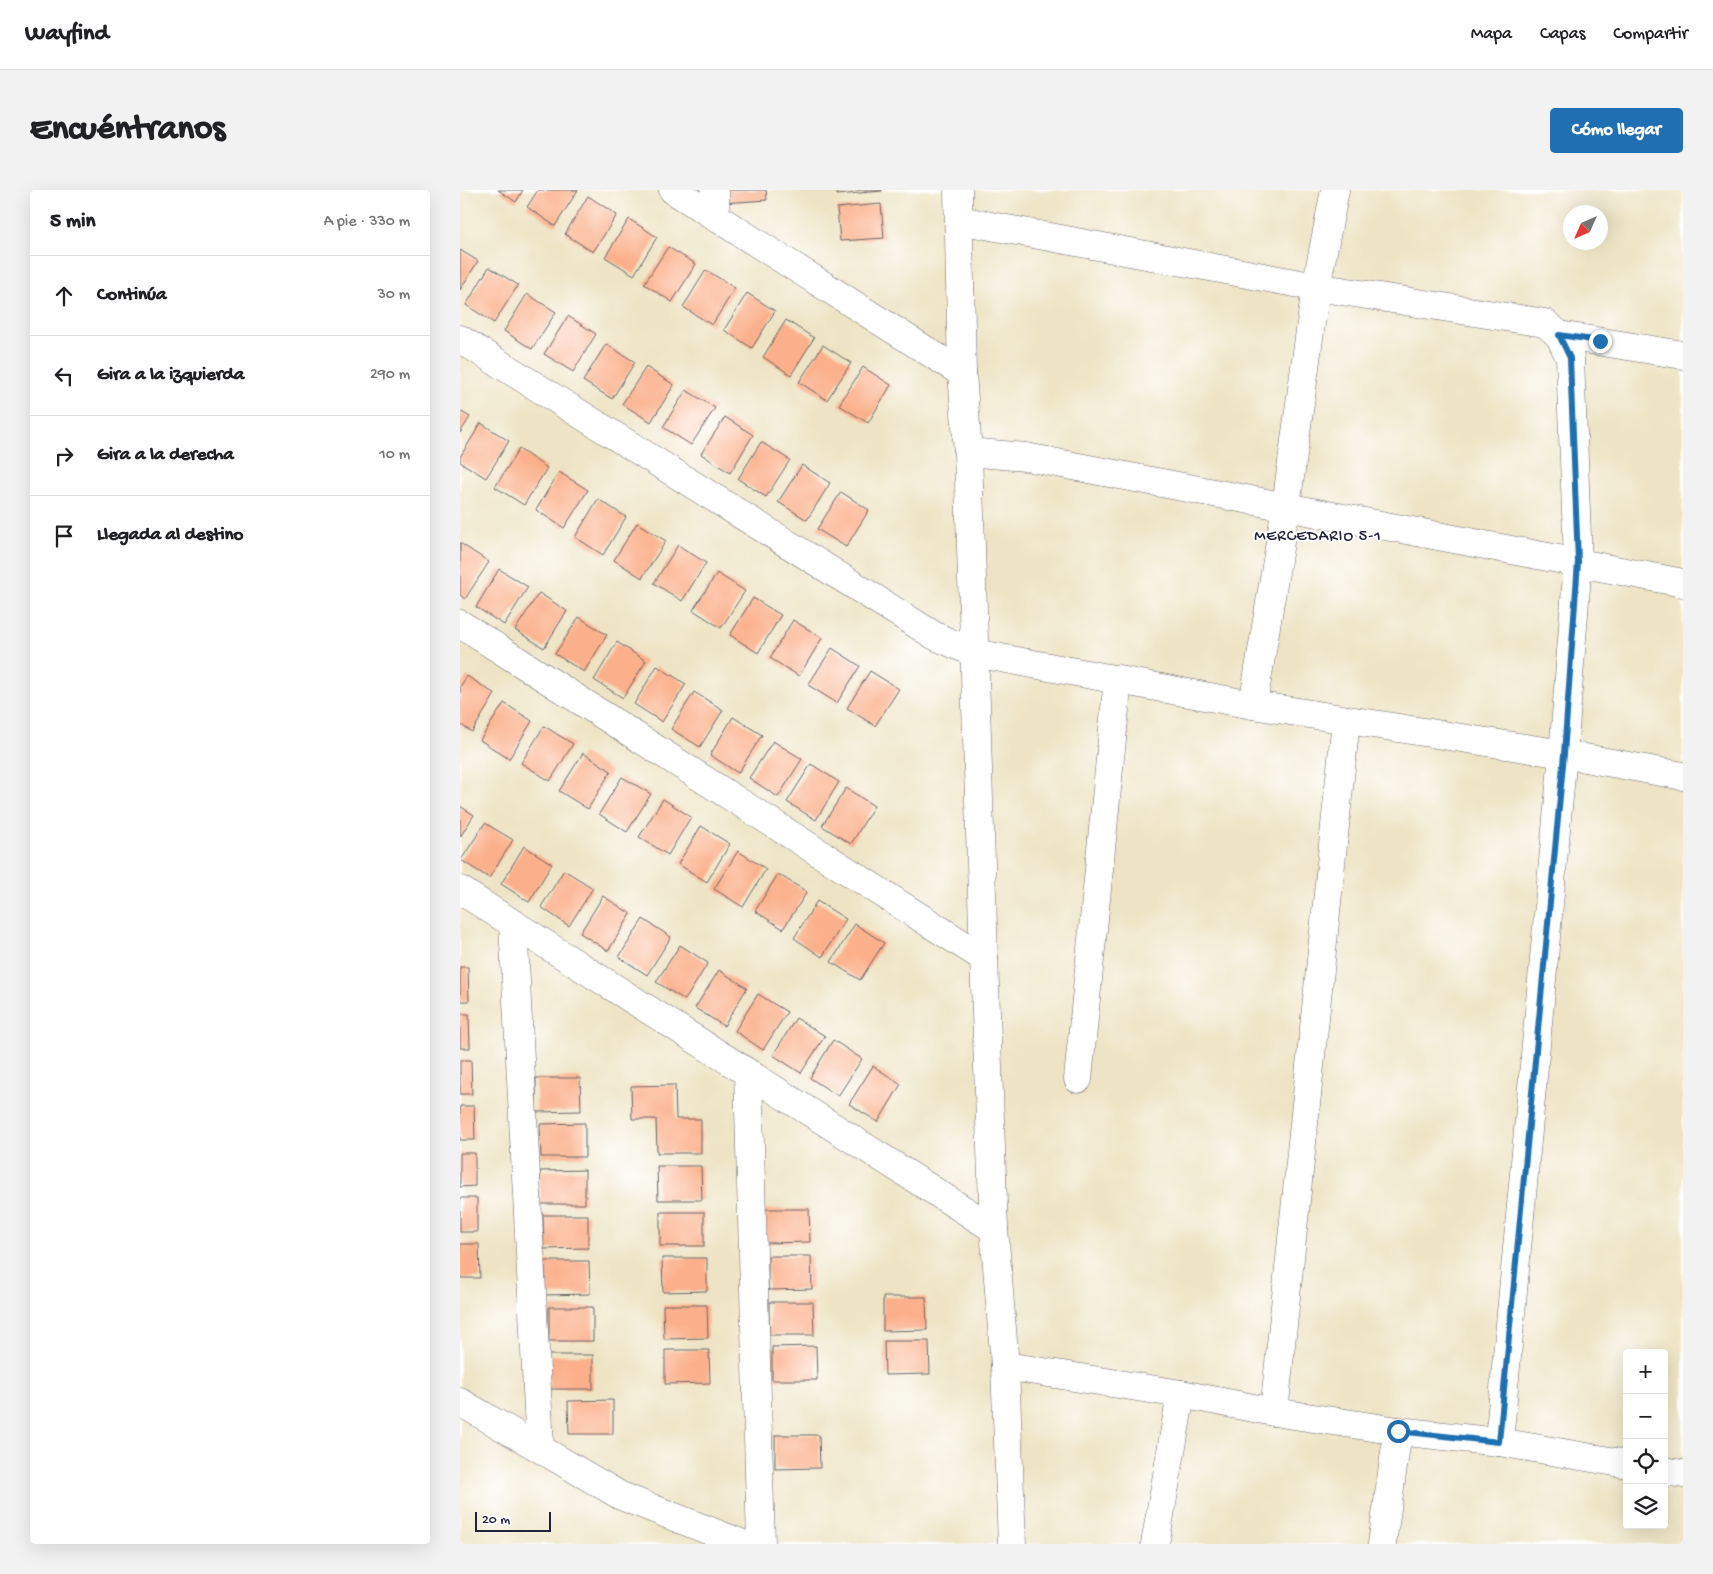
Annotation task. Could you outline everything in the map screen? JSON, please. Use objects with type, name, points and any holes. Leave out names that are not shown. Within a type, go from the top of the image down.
[{"type":"street","points":[[674,190],[962,373]]},
{"type":"street","points":[[715,190],[716,218]]},
{"type":"street","points":[[958,190],[962,373],[968,452],[994,1229],[1005,1366],[1012,1544]]},
{"type":"street","points":[[1253,705],[1286,506],[1316,287],[1335,190]]},
{"type":"street","points":[[959,220],[1316,287],[1545,323],[1559,335],[1570,358],[1578,562],[1564,754],[1499,1442]]},
{"type":"street","points":[[1559,335],[1683,355]]},
{"type":"street","points":[[460,340],[935,636],[974,653],[1253,705],[1564,754],[1683,776]]},
{"type":"street","points":[[968,452],[1026,457],[1683,583]]},
{"type":"street","points":[[460,624],[984,958]]},
{"type":"street","points":[[1078,1078],[1118,679]]},
{"type":"street","points":[[1274,1412],[1346,720]]},
{"type":"street","points":[[460,890],[994,1229]]},
{"type":"street","points":[[513,923],[540,1448]]},
{"type":"street","points":[[748,1073],[761,1544]]},
{"type":"street","points":[[1005,1366],[1181,1394],[1274,1412],[1398,1431],[1499,1442],[1623,1463]]},
{"type":"street","points":[[1155,1544],[1181,1394]]},
{"type":"street","points":[[460,1402],[621,1496],[743,1544]]},
{"type":"street","points":[[1382,1544],[1398,1431]]},
{"type":"street","points":[[1668,1472],[1683,1474]]},
{"type":"building","points":[[498,190],[523,190],[516,202]]},
{"type":"building","points":[[538,190],[578,190],[555,226],[527,207]]},
{"type":"building","points":[[721,190],[766,190],[767,200],[722,203]]},
{"type":"building","points":[[837,190],[882,190],[882,191],[837,195]]},
{"type":"building","points":[[588,196],[617,215],[593,252],[565,234]]},
{"type":"building","points":[[881,204],[884,238],[840,241],[837,208]]},
{"type":"building","points":[[629,219],[657,237],[634,275],[605,257]]},
{"type":"building","points":[[668,247],[696,264],[672,302],[644,284]]},
{"type":"building","points":[[460,250],[478,261],[460,290]]},
{"type":"building","points":[[489,267],[518,285],[494,323],[466,305]]},
{"type":"building","points":[[706,270],[735,288],[712,325],[683,307]]},
{"type":"building","points":[[747,293],[775,311],[752,348],[724,330]]},
{"type":"building","points":[[527,294],[556,312],[532,349],[504,331]]},
{"type":"building","points":[[568,316],[596,334],[573,372],[544,354]]},
{"type":"building","points":[[786,320],[814,338],[791,375],[763,357]]},
{"type":"building","points":[[606,344],[635,362],[612,399],[583,381]]},
{"type":"building","points":[[823,345],[851,363],[827,400],[799,382]]},
{"type":"building","points":[[646,367],[674,385],[651,422],[622,404]]},
{"type":"building","points":[[863,367],[891,385],[868,423],[839,405]]},
{"type":"building","points":[[686,390],[715,408],[691,445],[663,427]]},
{"type":"building","points":[[460,411],[470,417],[460,433]]},
{"type":"building","points":[[725,417],[753,435],[730,473],[701,454]]},
{"type":"building","points":[[481,423],[509,441],[486,478],[460,462],[460,457]]},
{"type":"building","points":[[761,442],[790,460],[766,497],[738,479]]},
{"type":"building","points":[[519,449],[547,468],[524,505],[495,487]]},
{"type":"building","points":[[802,465],[830,483],[807,520],[778,502]]},
{"type":"building","points":[[559,472],[588,490],[564,528],[536,510]]},
{"type":"building","points":[[841,492],[869,510],[846,547],[817,529]]},
{"type":"building","points":[[598,499],[626,517],[603,555],[575,537]]},
{"type":"building","points":[[637,523],[666,541],[642,578],[614,560]]},
{"type":"building","points":[[460,543],[489,562],[465,599],[460,595]]},
{"type":"building","points":[[678,545],[706,563],[682,601],[654,583]]},
{"type":"building","points":[[499,569],[528,587],[504,625],[476,607]]},
{"type":"building","points":[[717,573],[745,591],[721,628],[693,610]]},
{"type":"building","points":[[539,593],[567,611],[544,648],[515,630]]},
{"type":"building","points":[[753,598],[781,615],[758,653],[730,635]]},
{"type":"building","points":[[579,617],[607,635],[584,672],[555,654]]},
{"type":"building","points":[[793,620],[822,638],[799,676],[770,658]]},
{"type":"building","points":[[617,642],[646,661],[623,698],[594,680]]},
{"type":"building","points":[[832,648],[860,666],[837,703],[808,685]]},
{"type":"building","points":[[657,666],[686,684],[662,722],[634,704]]},
{"type":"building","points":[[870,671],[899,689],[875,726],[847,708]]},
{"type":"building","points":[[467,676],[495,694],[472,732],[460,724],[460,687]]},
{"type":"building","points":[[694,692],[723,710],[700,747],[671,729]]},
{"type":"building","points":[[504,703],[532,721],[509,759],[480,740]]},
{"type":"building","points":[[733,717],[762,735],[738,773],[710,755]]},
{"type":"building","points":[[544,726],[573,744],[550,781],[521,763]]},
{"type":"building","points":[[773,741],[802,759],[778,797],[749,778]]},
{"type":"building","points":[[583,753],[611,771],[588,809],[559,791]]},
{"type":"building","points":[[811,764],[839,782],[816,820],[787,802]]},
{"type":"building","points":[[622,777],[651,794],[627,832],[599,814]]},
{"type":"building","points":[[846,788],[874,806],[851,844],[822,826]]},
{"type":"building","points":[[663,799],[691,817],[668,855],[639,837]]},
{"type":"building","points":[[460,806],[474,815],[460,837]]},
{"type":"building","points":[[485,823],[513,840],[489,878],[461,860]]},
{"type":"building","points":[[701,826],[730,844],[707,882],[678,864]]},
{"type":"building","points":[[524,846],[552,864],[529,902],[501,884]]},
{"type":"building","points":[[738,851],[766,869],[743,907],[714,889]]},
{"type":"building","points":[[564,870],[593,888],[569,926],[541,907]]},
{"type":"building","points":[[778,874],[807,892],[783,929],[755,911]]},
{"type":"building","points":[[603,896],[631,914],[608,951],[580,933]]},
{"type":"building","points":[[817,901],[846,919],[822,957],[794,938]]},
{"type":"building","points":[[643,919],[671,937],[647,975],[619,957]]},
{"type":"building","points":[[855,924],[884,943],[860,980],[831,962]]},
{"type":"building","points":[[680,945],[708,963],[685,1000],[656,982]]},
{"type":"building","points":[[460,967],[468,967],[469,1001],[460,1001]]},
{"type":"building","points":[[719,970],[747,988],[724,1026],[695,1008]]},
{"type":"building","points":[[758,994],[787,1012],[763,1050],[735,1031]]},
{"type":"building","points":[[460,1014],[469,1014],[470,1048],[460,1048]]},
{"type":"building","points":[[796,1018],[825,1036],[801,1073],[773,1055]]},
{"type":"building","points":[[833,1040],[862,1059],[838,1096],[810,1078]]},
{"type":"building","points":[[460,1060],[471,1060],[472,1094],[460,1094]]},
{"type":"building","points":[[873,1066],[901,1084],[878,1122],[849,1104]]},
{"type":"building","points":[[536,1078],[580,1078],[581,1111],[536,1112]]},
{"type":"building","points":[[675,1085],[676,1119],[701,1119],[701,1153],[657,1153],[656,1119],[632,1119],[631,1086]]},
{"type":"building","points":[[460,1106],[474,1106],[475,1140],[460,1140]]},
{"type":"building","points":[[585,1123],[585,1157],[541,1157],[540,1124]]},
{"type":"building","points":[[460,1153],[475,1153],[475,1186],[460,1187]]},
{"type":"building","points":[[657,1166],[701,1166],[702,1200],[658,1200]]},
{"type":"building","points":[[585,1170],[585,1204],[541,1204],[540,1171]]},
{"type":"building","points":[[460,1198],[477,1198],[477,1232],[460,1232]]},
{"type":"building","points":[[765,1209],[809,1209],[810,1242],[765,1243]]},
{"type":"building","points":[[660,1212],[704,1212],[704,1246],[660,1246]]},
{"type":"building","points":[[543,1215],[588,1215],[588,1248],[544,1249]]},
{"type":"building","points":[[460,1244],[479,1244],[480,1278],[460,1278]]},
{"type":"building","points":[[768,1256],[811,1256],[812,1289],[768,1290]]},
{"type":"building","points":[[662,1258],[707,1258],[707,1291],[663,1292]]},
{"type":"building","points":[[545,1261],[589,1261],[590,1294],[545,1295]]},
{"type":"building","points":[[883,1297],[926,1297],[927,1330],[883,1331]]},
{"type":"building","points":[[769,1302],[813,1302],[814,1335],[769,1335]]},
{"type":"building","points":[[663,1305],[707,1305],[708,1338],[664,1339]]},
{"type":"building","points":[[549,1307],[593,1307],[593,1341],[549,1341]]},
{"type":"building","points":[[884,1341],[929,1341],[930,1374],[885,1375]]},
{"type":"building","points":[[816,1346],[817,1380],[772,1380],[772,1347]]},
{"type":"building","points":[[665,1350],[709,1350],[710,1383],[665,1384]]},
{"type":"building","points":[[549,1355],[593,1355],[593,1389],[549,1389]]},
{"type":"building","points":[[613,1400],[613,1434],[569,1434],[568,1401]]},
{"type":"building","points":[[775,1435],[819,1435],[820,1468],[775,1469]]},
{"type":"district","name":"MERCEDARIO 5-1","points":[[1318,537]]},
{"type":"route","points":[[1398,1431],[1499,1442],[1564,754],[1578,562],[1570,358],[1559,335],[1600,341]]}]
